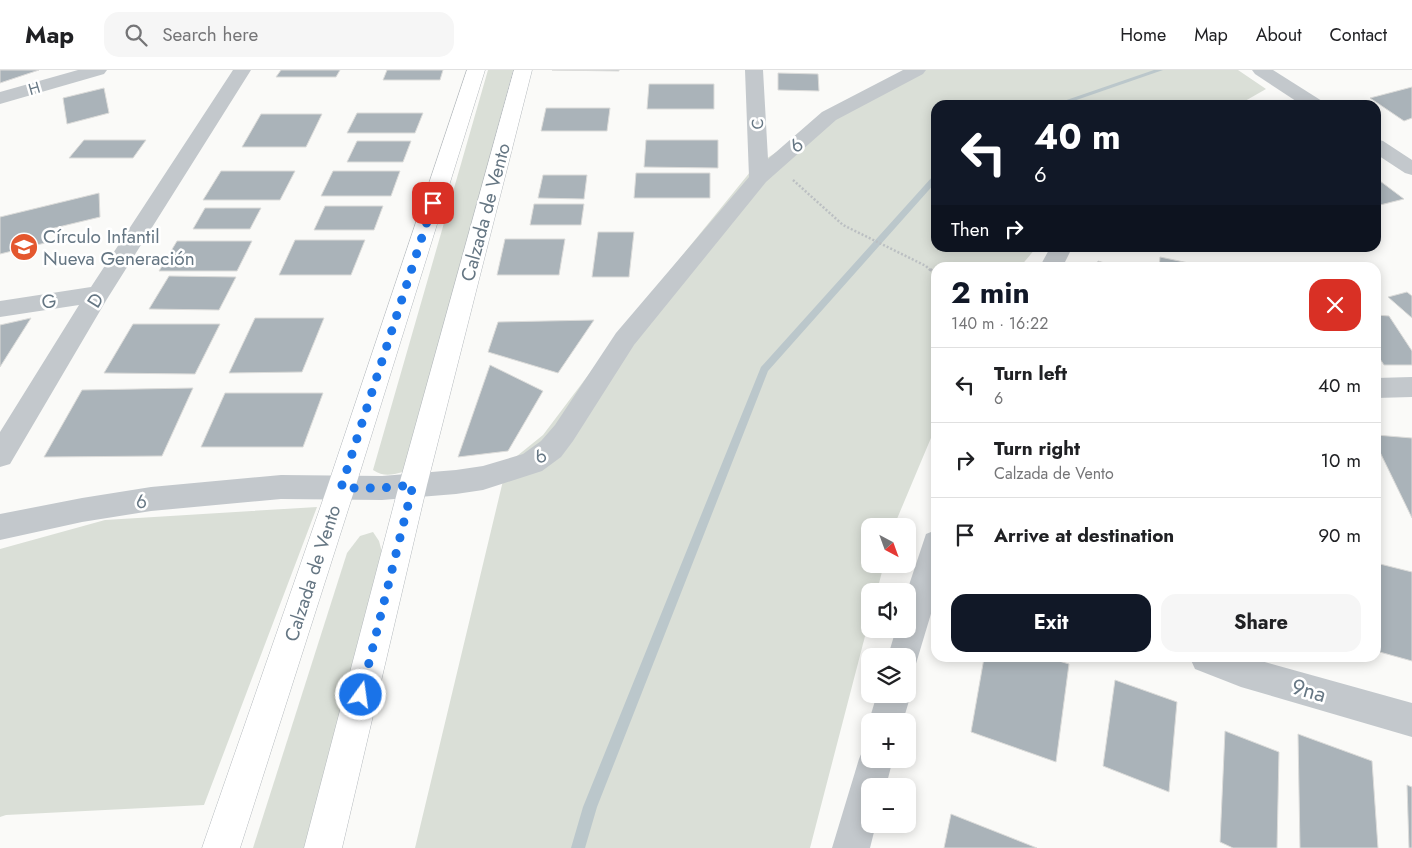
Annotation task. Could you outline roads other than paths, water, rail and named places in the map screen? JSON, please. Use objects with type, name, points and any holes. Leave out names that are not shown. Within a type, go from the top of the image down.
[{"type":"main road","name":"Calzada de Vento","points":[[221,848],[341,488],[476,70]]},
{"type":"main road","name":"Calzada de Vento","points":[[323,848],[413,485],[523,70]]},
{"type":"street","name":"H","points":[[0,98],[98,70]]},
{"type":"street","name":"D","points":[[0,456],[98,294],[242,70]]},
{"type":"street","name":"C","points":[[754,70],[767,170]]},
{"type":"street","name":"6","points":[[0,528],[82,510],[151,499],[281,487],[382,488],[483,478],[532,463],[551,449],[564,433],[625,340],[767,170],[829,116],[917,70]]},
{"type":"street","points":[[1261,70],[1307,100]]},
{"type":"street","points":[[1381,148],[1412,169]]},
{"type":"street","name":"G","points":[[0,309],[98,294]]},
{"type":"street","points":[[1381,388],[1412,388]]},
{"type":"street","points":[[906,648],[931,565]]},
{"type":"street","name":"9na","points":[[1217,662],[1241,671],[1412,720]]},
{"type":"street","points":[[851,848],[873,768]]},
{"type":"waterway","points":[[1070,100],[1160,70]]},
{"type":"waterway","points":[[578,848],[590,807],[764,369],[931,184]]},
{"type":"place","name":"Círculo Infantil Nueva Generación","points":[[24,247]]}]
